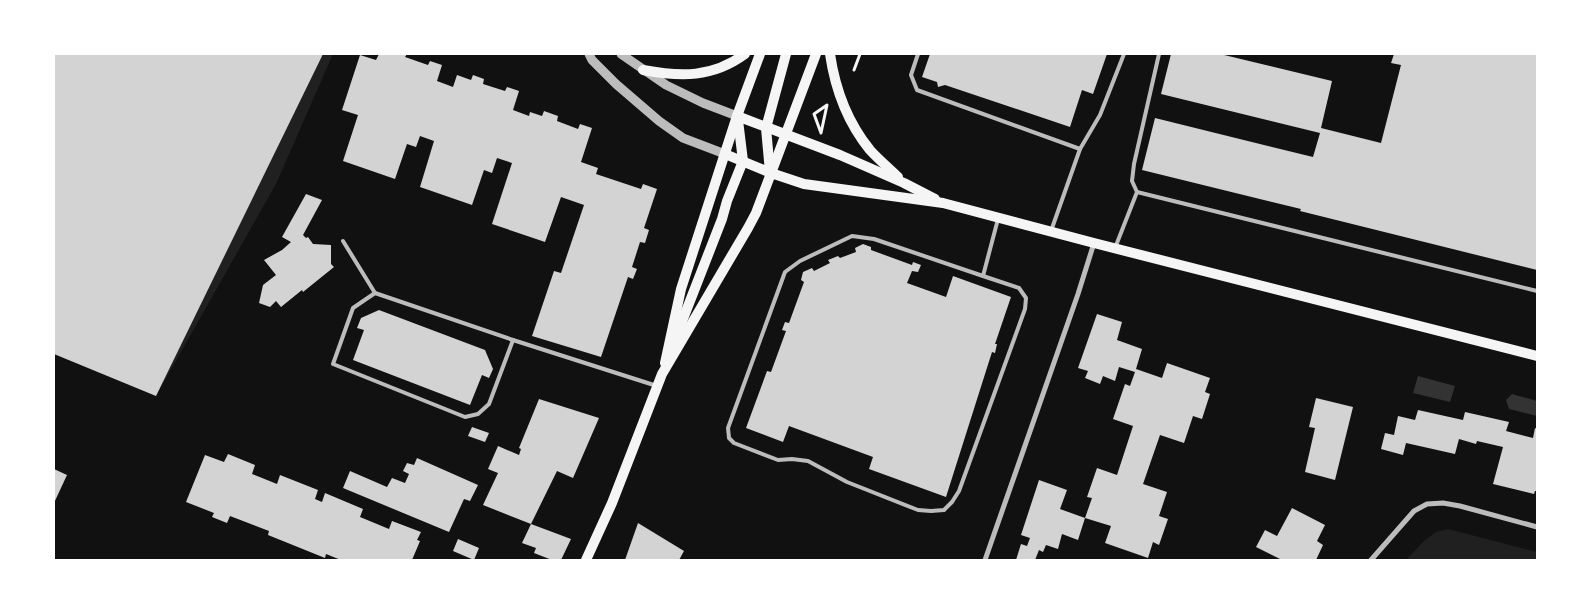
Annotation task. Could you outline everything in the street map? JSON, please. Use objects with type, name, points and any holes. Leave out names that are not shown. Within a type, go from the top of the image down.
[{"type":"main road","points":[[643,70],[668,75],[701,73],[718,69],[745,54]]},
{"type":"main road","points":[[662,374],[681,289],[737,116],[760,54]]},
{"type":"main road","points":[[770,173],[766,128],[786,54]]},
{"type":"main road","points":[[662,374],[748,228],[786,135],[816,54]]},
{"type":"main road","points":[[830,54],[841,97],[857,130],[870,149],[904,183]]},
{"type":"main road","points":[[737,116],[840,155],[904,183],[943,203]]},
{"type":"main road","points":[[586,560],[612,503],[743,161],[737,116]]},
{"type":"main road","points":[[725,154],[770,173],[804,184],[943,203],[1537,356]]},
{"type":"street","points":[[588,54],[616,84],[659,121],[683,138],[725,154]]},
{"type":"street","points":[[621,54],[666,85],[702,103],[737,116]]},
{"type":"street","points":[[985,560],[1094,243]]},
{"type":"street","points":[[1371,560],[1414,511],[1427,504],[1443,503],[1460,506],[1537,527]]},
{"type":"lane","points":[[918,54],[910,75],[917,90],[1080,149]]},
{"type":"lane","points":[[1051,231],[1080,149],[1100,115],[1124,54]]},
{"type":"lane","points":[[1160,54],[1134,164],[1132,181],[1138,192],[1537,290]]},
{"type":"lane","points":[[1114,248],[1138,192]]},
{"type":"lane","points":[[983,276],[998,217]]},
{"type":"lane","points":[[852,236],[874,239],[983,276],[1019,288],[1026,298],[1025,310],[959,491],[944,510],[918,510],[847,482],[808,461],[778,460],[734,443],[729,438],[728,428],[785,272],[800,261],[852,236]]},
{"type":"lane","points":[[343,241],[375,293],[657,386]]},
{"type":"lane","points":[[375,293],[353,308],[333,364],[465,417],[478,414],[488,404],[513,340]]},
{"type":"path","points":[[852,77],[860,54]]},
{"type":"path","points":[[828,105],[823,124],[821,133],[814,114],[828,105]]},
{"type":"shaded area","points":[[298,54],[333,54],[276,184],[156,396],[54,354],[54,337],[62,343],[295,99]]},
{"type":"shaded area","points":[[1418,376],[1455,386],[1450,402],[1413,393]]},
{"type":"shaded area","points":[[1512,394],[1537,401],[1537,416],[1509,409],[1506,400]]},
{"type":"shaded area","points":[[1448,529],[1537,552],[1537,560],[1406,560],[1424,541],[1436,532]]},
{"type":"building","points":[[54,54],[323,54],[156,396],[54,354]]},
{"type":"building","points":[[379,54],[407,54],[405,57],[428,65],[430,61],[442,65],[437,81],[453,87],[457,75],[471,80],[473,75],[484,79],[483,84],[505,91],[507,87],[519,91],[513,110],[529,116],[530,112],[542,116],[544,111],[558,116],[557,121],[578,129],[580,124],[592,128],[581,162],[598,168],[596,174],[641,189],[643,184],[657,189],[644,228],[649,230],[645,243],[640,242],[632,267],[637,269],[633,279],[628,277],[601,357],[532,336],[554,271],[561,273],[584,205],[561,197],[545,242],[492,224],[512,163],[497,158],[492,173],[484,170],[472,205],[420,187],[434,141],[420,136],[416,147],[407,144],[395,179],[343,161],[358,115],[342,110],[360,55],[376,60]]},
{"type":"building","points":[[930,54],[1107,54],[1093,94],[1082,90],[1070,127],[945,85],[938,87],[937,82],[922,77]]},
{"type":"building","points":[[1171,54],[1220,54],[1332,81],[1321,128],[1381,143],[1401,65],[1391,63],[1394,54],[1537,54],[1537,270],[1142,170],[1155,118],[1313,157],[1320,133],[1161,94]]},
{"type":"building","points":[[306,194],[322,200],[303,235],[306,238],[308,237],[313,244],[331,245],[331,264],[334,267],[281,307],[276,301],[270,307],[259,303],[263,285],[276,275],[264,260],[282,250],[291,242],[282,237]]},
{"type":"building","points":[[863,244],[871,247],[871,250],[912,265],[913,262],[921,265],[918,272],[912,271],[907,283],[946,297],[953,276],[1011,297],[995,344],[997,344],[995,353],[992,352],[946,497],[869,469],[873,457],[789,426],[783,442],[746,428],[767,371],[771,372],[786,331],[782,330],[785,322],[789,323],[804,282],[801,280],[803,272],[812,268],[814,271],[830,263],[828,260],[856,252],[855,248]]},
{"type":"building","points":[[379,310],[485,350],[493,369],[489,378],[482,375],[470,405],[353,360],[364,330],[357,328],[361,318]]},
{"type":"building","points":[[1097,314],[1122,322],[1117,340],[1142,349],[1136,369],[1162,378],[1167,363],[1210,378],[1205,392],[1210,394],[1202,419],[1193,416],[1184,443],[1160,435],[1143,484],[1167,492],[1159,516],[1168,519],[1159,545],[1153,542],[1148,558],[1105,543],[1111,526],[1085,518],[1092,498],[1087,497],[1097,468],[1117,475],[1133,426],[1113,419],[1125,384],[1130,386],[1135,372],[1119,367],[1115,381],[1103,376],[1100,384],[1085,378],[1088,371],[1078,368]]},
{"type":"building","points":[[1316,398],[1353,407],[1335,480],[1305,472],[1315,428],[1309,427]]},
{"type":"building","points":[[539,399],[599,418],[573,478],[557,471],[531,524],[483,505],[498,473],[488,469],[498,446],[519,455],[521,449],[519,448]]},
{"type":"building","points":[[1418,410],[1463,420],[1465,412],[1509,422],[1506,431],[1533,438],[1535,428],[1537,429],[1537,491],[1534,494],[1493,484],[1503,447],[1477,441],[1476,444],[1459,439],[1455,454],[1406,443],[1403,455],[1381,449],[1385,433],[1394,435],[1398,416],[1415,420]]},
{"type":"building","points":[[472,427],[489,433],[485,442],[468,436]]},
{"type":"building","points":[[228,454],[255,465],[252,474],[277,484],[280,475],[318,490],[315,499],[322,502],[325,493],[363,509],[360,517],[389,529],[392,521],[421,532],[417,540],[420,541],[412,560],[341,560],[326,554],[325,558],[268,535],[269,531],[230,516],[227,523],[212,517],[214,513],[186,502],[205,455],[224,462]]},
{"type":"building","points":[[417,458],[478,485],[470,501],[464,499],[449,532],[343,488],[350,471],[387,487],[392,478],[405,483],[409,474],[403,471],[407,463],[414,465]]},
{"type":"building","points":[[54,469],[67,475],[54,503]]},
{"type":"building","points":[[1039,480],[1067,490],[1060,509],[1085,518],[1078,540],[1062,534],[1058,549],[1046,545],[1043,552],[1039,550],[1035,560],[1016,560],[1021,544],[1027,546],[1030,538],[1021,535]]},
{"type":"building","points":[[1292,508],[1325,525],[1317,541],[1323,545],[1316,560],[1282,560],[1256,547],[1265,530],[1277,536]]},
{"type":"building","points":[[638,523],[684,551],[679,560],[625,560]]},
{"type":"building","points":[[531,524],[571,539],[561,560],[552,560],[534,553],[536,548],[522,543]]},
{"type":"building","points":[[458,539],[479,548],[474,560],[453,551]]}]
